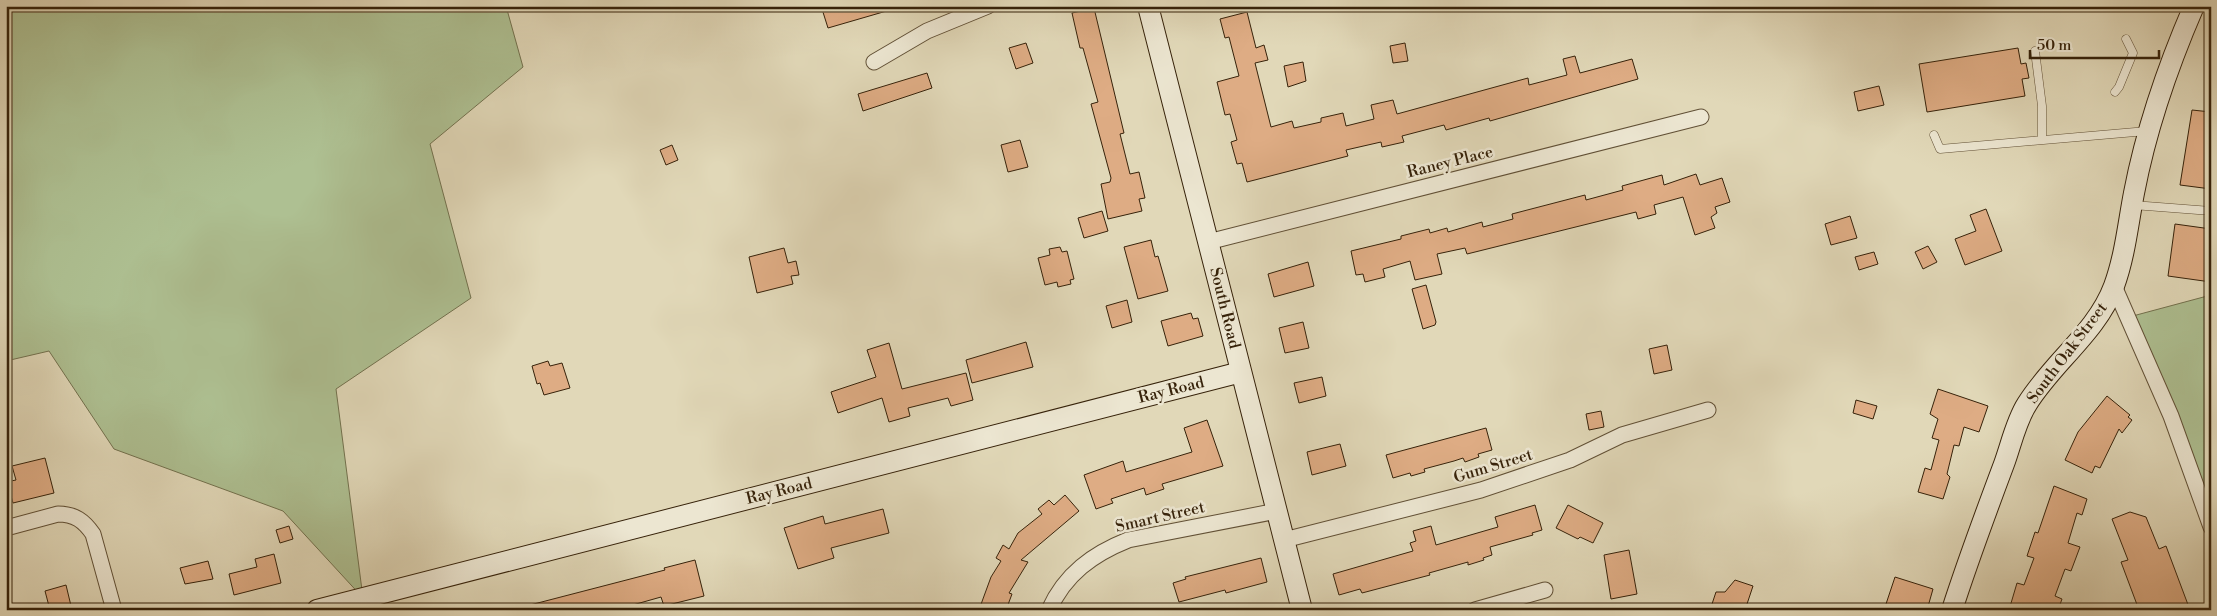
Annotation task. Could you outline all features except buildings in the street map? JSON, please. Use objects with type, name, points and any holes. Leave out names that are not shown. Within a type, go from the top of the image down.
[{"type":"street","points":[[874,62],[927,31],[988,6]]},
{"type":"street","name":"South Road","points":[[1148,6],[1302,610]]},
{"type":"street","name":"South Oak Street","points":[[1952,610],[1971,552],[2026,405],[2049,373],[2086,334],[2114,286],[2126,241],[2132,205],[2150,131],[2168,73],[2194,6]]},
{"type":"street","name":"Raney Place","points":[[1208,242],[1701,117]]},
{"type":"street","points":[[2114,286],[2171,416],[2211,527]]},
{"type":"street","name":"Ray Road","points":[[317,610],[1241,372]]},
{"type":"street","name":"Gum Street","points":[[1284,540],[1481,490],[1570,460],[1622,435],[1708,410]]},
{"type":"street","name":"Smart Street","points":[[1050,610],[1058,594],[1073,574],[1105,549],[1136,538],[1276,511]]},
{"type":"street","points":[[6,528],[58,514],[79,518],[86,523],[93,534],[114,610]]},
{"type":"street","points":[[1475,610],[1545,590]]},
{"type":"lane","points":[[2115,92],[2119,87],[2133,53],[2126,39]]},
{"type":"lane","points":[[2035,51],[2042,106],[2042,140]]},
{"type":"lane","points":[[1934,134],[1940,149],[2150,131]]},
{"type":"lane","points":[[2132,205],[2211,211]]},
{"type":"green space","points":[[6,6],[506,6],[523,67],[430,144],[471,298],[336,389],[363,598],[283,511],[114,449],[49,351],[6,361]]},
{"type":"green space","points":[[2211,295],[2211,527],[2129,317]]}]
